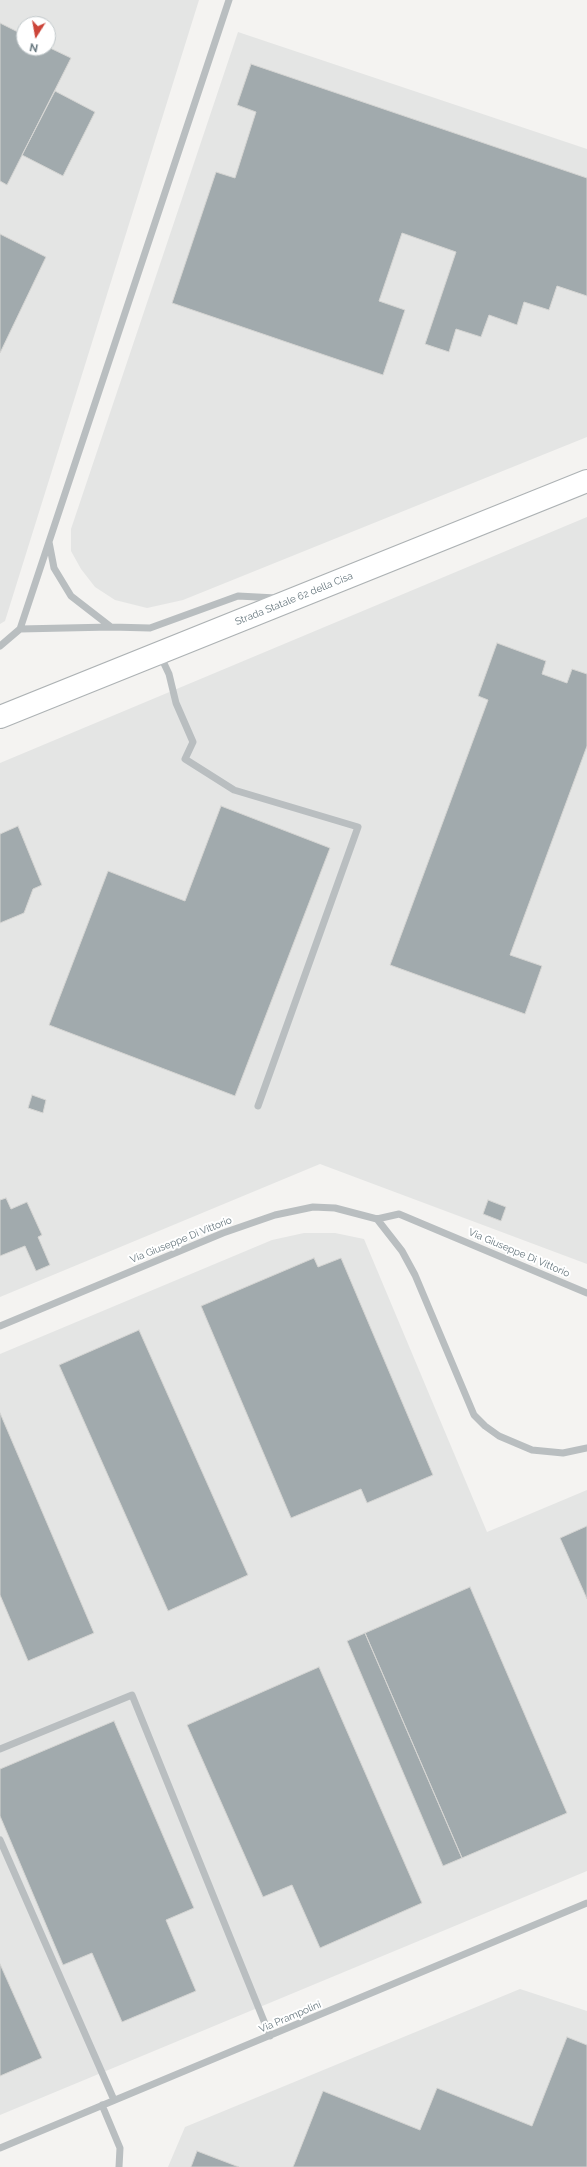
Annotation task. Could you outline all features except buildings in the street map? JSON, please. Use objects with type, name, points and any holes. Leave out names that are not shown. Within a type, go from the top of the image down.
[{"type":"main road","name":"Strada Statale 62 della Cisa","points":[[0,717],[587,481]]},
{"type":"street","points":[[0,646],[20,629],[229,0]]},
{"type":"street","points":[[48,542],[54,568],[71,596],[111,627]]},
{"type":"street","points":[[20,629],[111,627],[150,628],[238,596],[294,599]]},
{"type":"street","points":[[159,653],[169,674],[176,703],[194,742],[184,759],[234,790],[358,827],[258,1106]]},
{"type":"street","name":"Via Giuseppe Di Vittorio","points":[[0,1326],[223,1233],[275,1215],[313,1207],[335,1208],[377,1219],[399,1214],[587,1293]]},
{"type":"street","points":[[377,1219],[402,1251],[416,1275],[474,1415],[485,1426],[499,1436],[532,1450],[563,1453],[587,1448]]},
{"type":"street","points":[[0,1749],[132,1695],[270,2036]]},
{"type":"street","points":[[0,1840],[114,2100]]},
{"type":"street","name":"Via Prampolini","points":[[0,2148],[587,1903]]},
{"type":"street","points":[[102,2105],[120,2148],[119,2167]]},
{"type":"shaded area","points":[[0,0],[199,0],[5,621],[0,624]]},
{"type":"shaded area","points":[[238,32],[587,149],[587,437],[183,600],[147,608],[115,600],[95,587],[81,569],[71,551],[71,529]]},
{"type":"shaded area","points":[[587,517],[587,1264],[320,1164],[0,1297],[0,763]]},
{"type":"shaded area","points":[[304,1233],[335,1233],[364,1239],[487,1532],[587,1490],[587,1871],[0,2115],[0,1354],[272,1240]]},
{"type":"shaded area","points":[[520,1989],[587,2011],[587,2167],[168,2167],[185,2127]]}]
